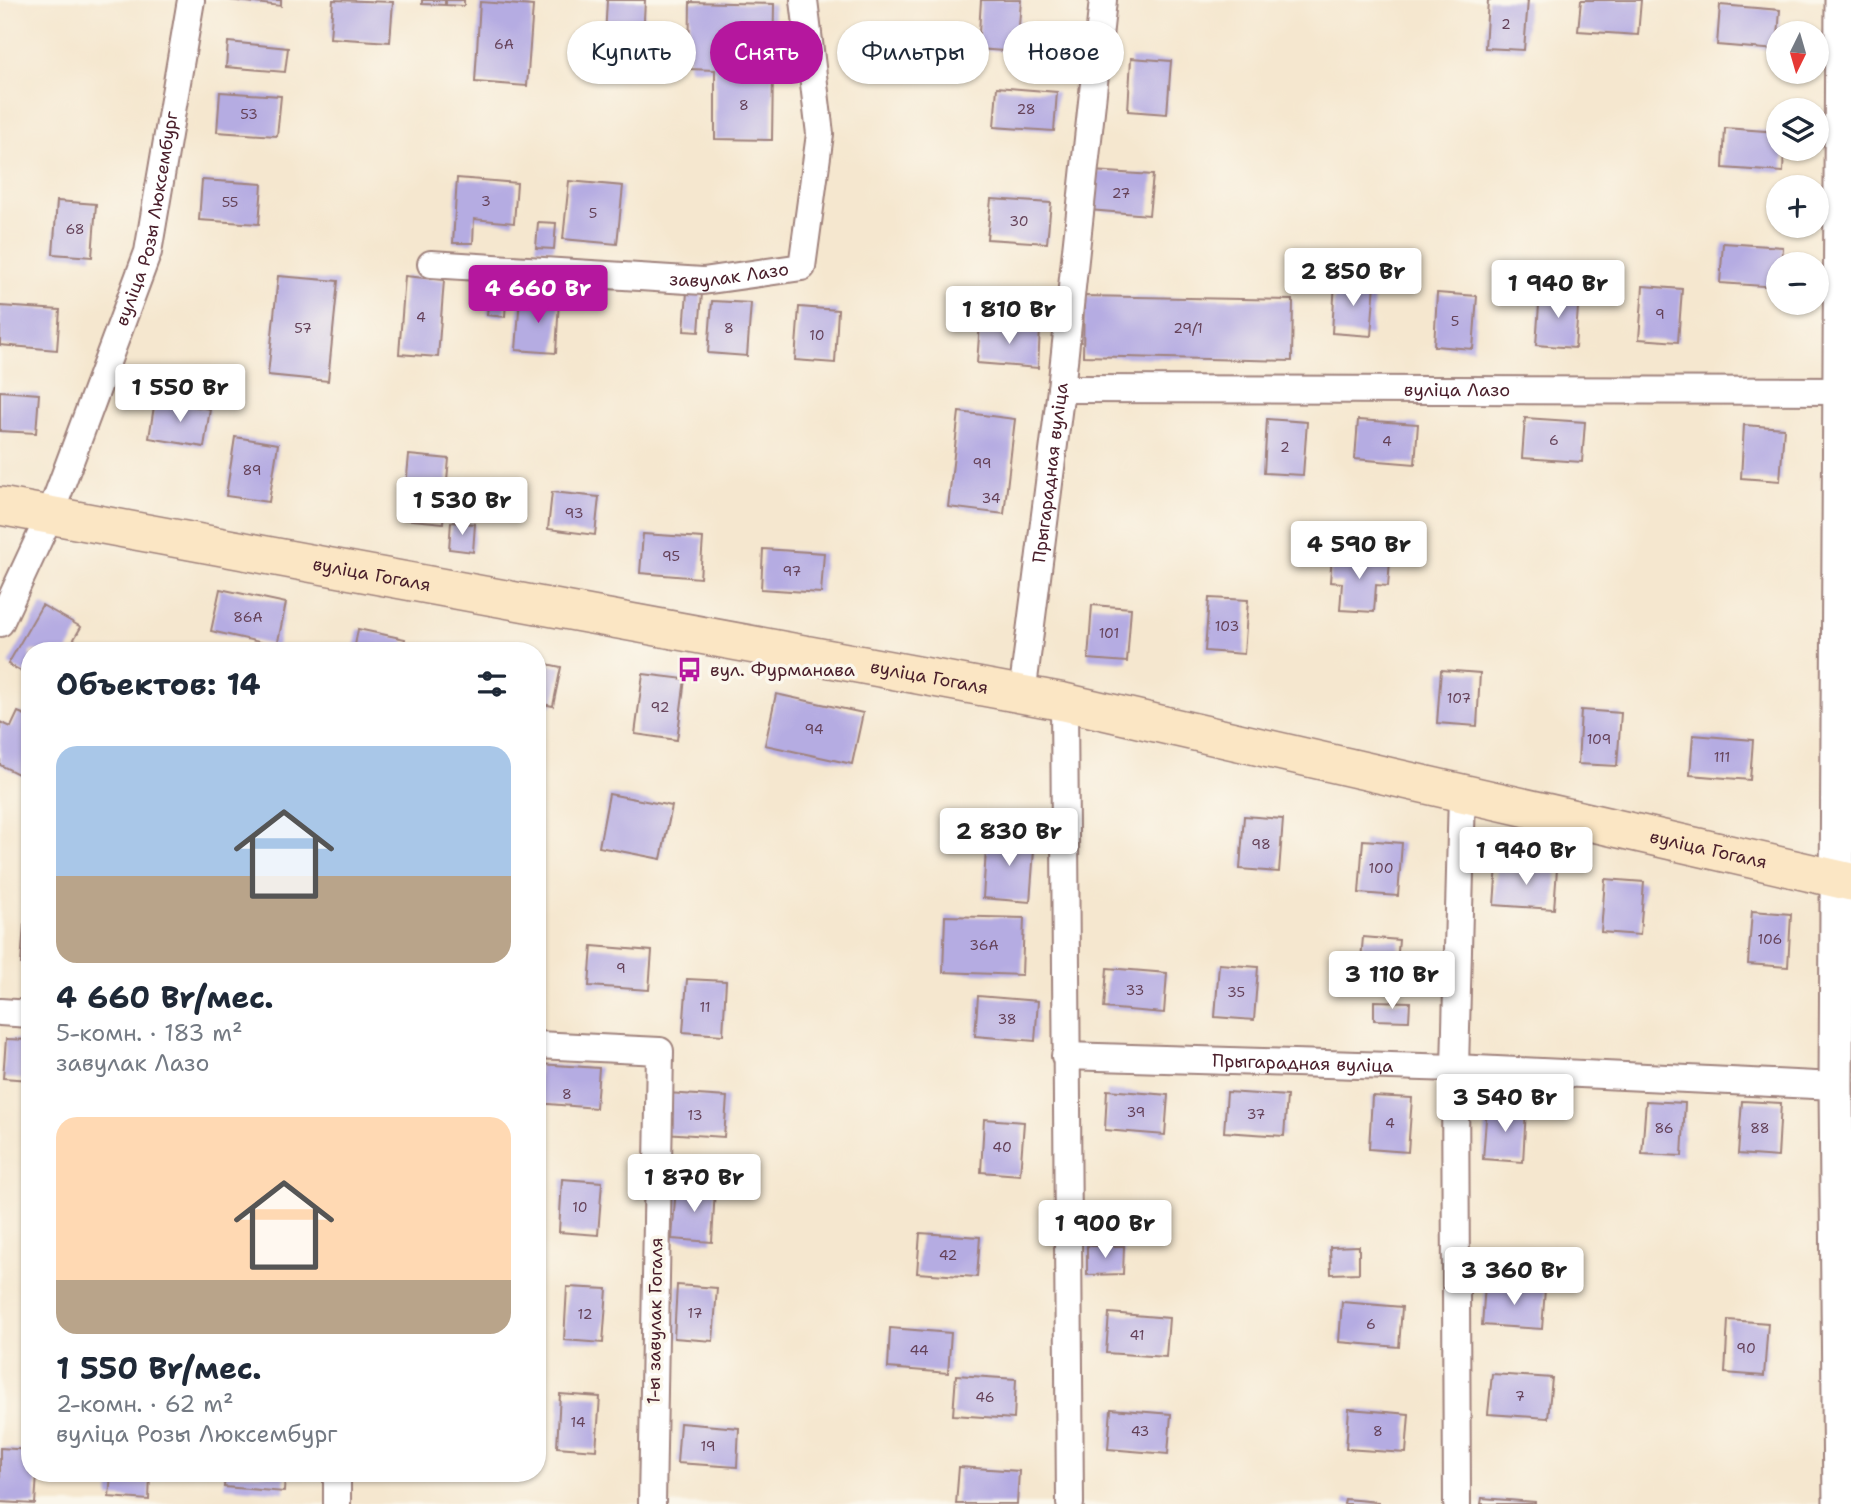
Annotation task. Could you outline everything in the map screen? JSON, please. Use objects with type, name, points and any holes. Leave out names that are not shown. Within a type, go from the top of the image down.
[{"type":"main road","name":"вуліца Гогаля","points":[[0,506],[1064,702],[1844,881]]},
{"type":"street","name":"вуліца Розы Люксембург","points":[[0,623],[50,515],[148,252],[191,0]]},
{"type":"street","name":"завулак Лазо","points":[[431,264],[704,281],[802,267],[820,134],[804,0]]},
{"type":"street","name":"Прыгарадная вуліца","points":[[1022,695],[1060,389],[1103,0]]},
{"type":"street","points":[[1840,1504],[1836,1086],[1844,881],[1846,391],[1842,0]]},
{"type":"street","name":"вуліца Лазо","points":[[1060,389],[1846,391]]},
{"type":"street","points":[[1064,702],[1070,1504]]},
{"type":"street","points":[[1457,1504],[1455,1068],[1462,793]]},
{"type":"street","points":[[0,1012],[21,1013]]},
{"type":"street","name":"1-ы завулак Гогаля","points":[[546,1045],[660,1051],[652,1504]]},
{"type":"street","name":"Прыгарадная вуліца","points":[[1065,1056],[1455,1068],[1836,1086]]},
{"type":"street","points":[[337,1482],[337,1504]]},
{"type":"building","points":[[229,0],[281,0],[281,6]]},
{"type":"building","points":[[333,0],[393,2],[390,42],[330,38]]},
{"type":"building","points":[[422,0],[445,0],[445,5],[422,4]]},
{"type":"building","points":[[446,0],[464,0],[464,6],[446,5]]},
{"type":"building","points":[[607,0],[645,0],[644,21],[606,21]]},
{"type":"building","points":[[981,0],[1021,0],[1019,21],[1003,21],[1003,51],[989,50],[989,21],[980,21]]},
{"type":"building","points":[[1488,0],[1528,0],[1524,50],[1485,48]]},
{"type":"building","points":[[1581,0],[1641,0],[1638,35],[1578,31]]},
{"type":"building","points":[[480,2],[533,6],[527,86],[475,82]]},
{"type":"building","points":[[690,2],[774,4],[774,21],[710,21],[710,70],[696,69],[696,21],[690,21]]},
{"type":"building","points":[[1720,5],[1780,10],[1779,21],[1766,21],[1766,49],[1717,45]]},
{"type":"building","points":[[228,42],[288,48],[285,72],[226,67]]},
{"type":"building","points":[[1131,58],[1171,61],[1167,114],[1128,111]]},
{"type":"building","points":[[715,84],[773,84],[772,140],[715,139]]},
{"type":"building","points":[[997,87],[1057,92],[1054,131],[994,127]]},
{"type":"building","points":[[220,92],[281,96],[277,136],[217,132]]},
{"type":"building","points":[[1725,128],[1766,131],[1766,161],[1783,161],[1783,172],[1723,168]]},
{"type":"building","points":[[1092,171],[1153,175],[1149,215],[1089,210]]},
{"type":"building","points":[[457,178],[517,183],[514,223],[474,219],[473,243],[453,243]]},
{"type":"building","points":[[202,180],[262,184],[259,224],[199,220]]},
{"type":"building","points":[[569,181],[623,186],[617,244],[563,239]]},
{"type":"building","points":[[991,199],[1051,203],[1047,243],[987,239]]},
{"type":"building","points":[[57,201],[96,204],[92,257],[53,254]]},
{"type":"building","points":[[538,222],[556,223],[554,249],[536,248]]},
{"type":"building","points":[[1723,243],[1783,247],[1783,252],[1766,252],[1766,286],[1720,283]]},
{"type":"building","points":[[278,276],[338,281],[328,381],[268,375]]},
{"type":"building","points":[[405,276],[444,280],[438,357],[399,354]]},
{"type":"building","points":[[1335,280],[1375,283],[1371,336],[1332,333]]},
{"type":"building","points":[[490,284],[507,285],[505,317],[487,315]]},
{"type":"building","points":[[1643,286],[1682,289],[1678,342],[1639,339]]},
{"type":"building","points":[[687,292],[702,293],[699,332],[684,331]]},
{"type":"building","points":[[1540,292],[1579,294],[1575,348],[1536,345]]},
{"type":"building","points":[[1437,293],[1477,296],[1473,349],[1434,346]]},
{"type":"building","points":[[1084,296],[1293,300],[1292,361],[1083,356]]},
{"type":"building","points":[[520,297],[559,300],[556,353],[516,350]]},
{"type":"building","points":[[712,301],[751,303],[747,356],[708,353]]},
{"type":"building","points":[[0,306],[60,310],[57,350],[0,345]]},
{"type":"building","points":[[799,307],[838,310],[835,363],[795,360]]},
{"type":"building","points":[[980,323],[1040,328],[1038,368],[977,363]]},
{"type":"building","points":[[0,391],[39,394],[36,433],[0,431]]},
{"type":"building","points":[[155,400],[210,409],[204,447],[149,438]]},
{"type":"building","points":[[959,412],[1015,419],[1004,514],[948,507]]},
{"type":"building","points":[[1525,418],[1585,422],[1582,462],[1522,458]]},
{"type":"building","points":[[1267,419],[1307,422],[1303,475],[1264,473]]},
{"type":"building","points":[[1358,420],[1418,424],[1415,464],[1355,459]]},
{"type":"building","points":[[1744,425],[1784,428],[1780,481],[1741,478]]},
{"type":"building","points":[[235,437],[278,444],[269,502],[226,496]]},
{"type":"building","points":[[409,455],[449,459],[443,523],[403,519]]},
{"type":"building","points":[[552,492],[599,497],[595,535],[548,529]]},
{"type":"building","points":[[451,522],[475,524],[473,552],[449,549]]},
{"type":"building","points":[[643,534],[703,538],[700,578],[640,573]]},
{"type":"building","points":[[763,549],[824,553],[821,593],[761,589]]},
{"type":"building","points":[[1332,555],[1390,560],[1388,586],[1376,585],[1374,612],[1340,610],[1342,583],[1330,582]]},
{"type":"building","points":[[220,589],[286,603],[278,642],[259,642],[211,631]]},
{"type":"building","points":[[1209,598],[1248,600],[1244,654],[1205,651]]},
{"type":"building","points":[[42,605],[81,627],[72,642],[21,642],[21,671],[8,664]]},
{"type":"building","points":[[1092,605],[1131,608],[1127,662],[1088,659]]},
{"type":"building","points":[[358,629],[405,639],[404,642],[356,642]]},
{"type":"building","points":[[546,664],[561,667],[553,706],[546,705]]},
{"type":"building","points":[[1441,670],[1480,673],[1477,726],[1437,723]]},
{"type":"building","points":[[643,674],[685,679],[677,740],[635,734]]},
{"type":"building","points":[[776,694],[863,713],[852,764],[765,745]]},
{"type":"building","points":[[1581,710],[1621,713],[1617,766],[1578,764]]},
{"type":"building","points":[[18,712],[21,713],[21,776],[0,765],[0,722],[11,727]]},
{"type":"building","points":[[1693,735],[1753,740],[1750,780],[1690,775]]},
{"type":"building","points":[[609,794],[672,806],[661,859],[599,847]]},
{"type":"building","points":[[1244,816],[1283,819],[1279,872],[1240,869]]},
{"type":"building","points":[[987,834],[1035,837],[1030,902],[983,898]]},
{"type":"building","points":[[1363,840],[1402,843],[1398,896],[1359,893]]},
{"type":"building","points":[[1497,865],[1557,869],[1554,909],[1494,905]]},
{"type":"building","points":[[1605,879],[1644,882],[1640,935],[1601,932]]},
{"type":"building","points":[[1752,911],[1791,914],[1788,967],[1748,964]]},
{"type":"building","points":[[945,916],[1024,918],[1022,975],[943,972]]},
{"type":"building","points":[[1363,937],[1399,940],[1395,986],[1359,983]]},
{"type":"building","points":[[592,946],[652,951],[649,990],[589,986]]},
{"type":"building","points":[[1219,964],[1258,967],[1254,1020],[1215,1017]]},
{"type":"building","points":[[1107,968],[1167,973],[1164,1013],[1104,1008]]},
{"type":"building","points":[[687,979],[726,981],[723,1035],[683,1032]]},
{"type":"building","points":[[978,996],[1038,1001],[1035,1041],[975,1036]]},
{"type":"building","points":[[1374,1001],[1410,1002],[1409,1021],[1374,1020]]},
{"type":"building","points":[[6,1039],[21,1040],[21,1079],[3,1078]]},
{"type":"building","points":[[546,1064],[599,1068],[596,1108],[546,1104]]},
{"type":"building","points":[[1107,1090],[1168,1095],[1165,1135],[1105,1130]]},
{"type":"building","points":[[1227,1092],[1287,1096],[1284,1136],[1224,1132]]},
{"type":"building","points":[[667,1093],[727,1097],[724,1137],[664,1133]]},
{"type":"building","points":[[1372,1096],[1412,1098],[1408,1152],[1369,1149]]},
{"type":"building","points":[[1646,1101],[1685,1103],[1682,1156],[1642,1154]]},
{"type":"building","points":[[1742,1101],[1781,1103],[1778,1157],[1738,1154]]},
{"type":"building","points":[[1487,1106],[1526,1109],[1523,1162],[1483,1159]]},
{"type":"building","points":[[984,1119],[1024,1122],[1020,1175],[981,1172]]},
{"type":"building","points":[[562,1179],[602,1182],[598,1235],[559,1232]]},
{"type":"building","points":[[676,1186],[715,1188],[712,1242],[672,1239]]},
{"type":"building","points":[[920,1233],[980,1237],[977,1277],[917,1273]]},
{"type":"building","points":[[1087,1246],[1124,1246],[1123,1274],[1087,1275]]},
{"type":"building","points":[[1359,1246],[1359,1273],[1331,1274],[1330,1247]]},
{"type":"building","points":[[677,1285],[717,1288],[713,1341],[674,1338]]},
{"type":"building","points":[[1485,1285],[1545,1289],[1542,1329],[1482,1325]]},
{"type":"building","points":[[567,1287],[607,1289],[603,1343],[564,1340]]},
{"type":"building","points":[[1342,1302],[1402,1307],[1399,1347],[1339,1342]]},
{"type":"building","points":[[1109,1313],[1169,1318],[1166,1357],[1106,1353]]},
{"type":"building","points":[[1728,1320],[1768,1323],[1764,1376],[1725,1373]]},
{"type":"building","points":[[890,1328],[951,1333],[948,1373],[888,1368]]},
{"type":"building","points":[[1492,1374],[1552,1378],[1548,1418],[1488,1414]]},
{"type":"building","points":[[956,1375],[1016,1379],[1014,1419],[953,1415]]},
{"type":"building","points":[[560,1394],[600,1397],[596,1450],[557,1447]]},
{"type":"building","points":[[1111,1409],[1171,1414],[1168,1454],[1108,1449]]},
{"type":"building","points":[[1349,1409],[1409,1414],[1406,1453],[1346,1449]]},
{"type":"building","points":[[680,1423],[739,1428],[737,1467],[677,1463]]},
{"type":"building","points":[[0,1448],[21,1449],[21,1482],[36,1482],[35,1504],[0,1502]]},
{"type":"building","points":[[959,1467],[1019,1471],[1017,1504],[956,1504]]},
{"type":"building","points":[[110,1482],[150,1482],[149,1500],[109,1497]]},
{"type":"building","points":[[224,1482],[285,1482],[284,1492],[224,1487]]},
{"type":"building","points":[[1482,1498],[1535,1502],[1535,1504],[1481,1504]]},
{"type":"building","points":[[1345,1499],[1378,1502],[1378,1504],[1344,1504]]},
{"type":"place","name":"вул. Фурманава","points":[[690,670]]}]
